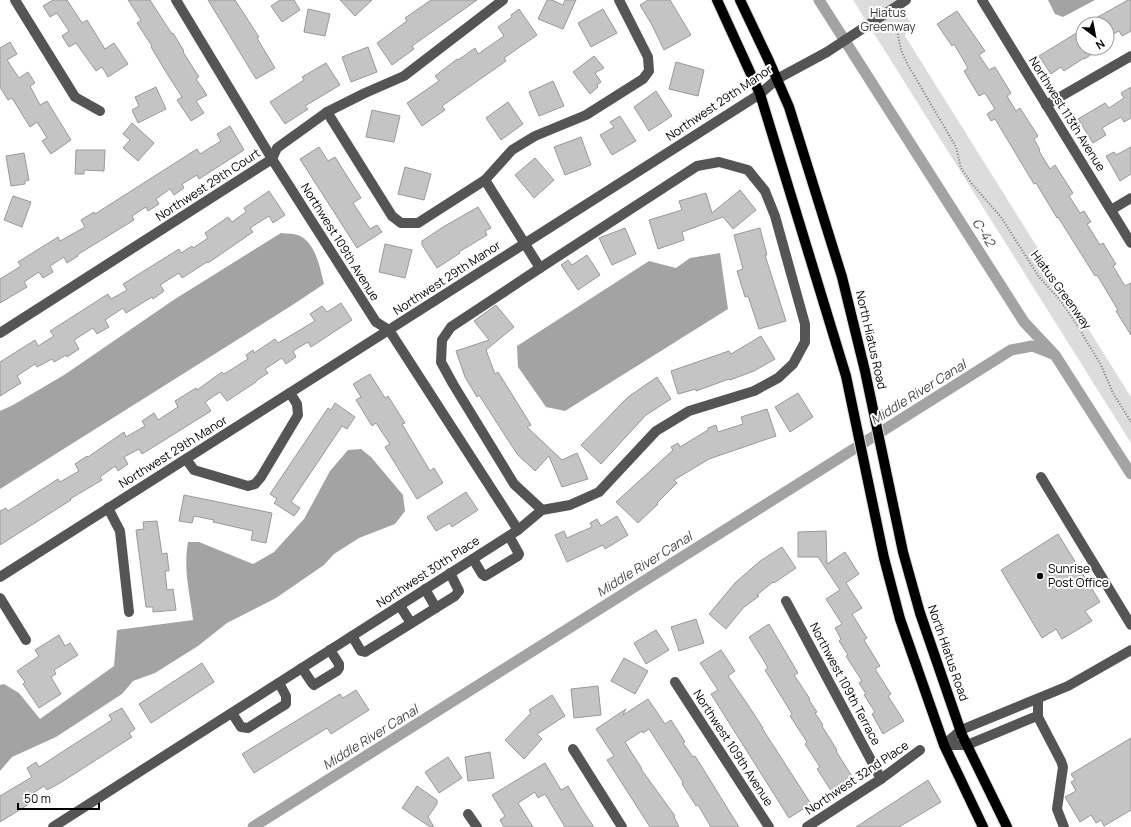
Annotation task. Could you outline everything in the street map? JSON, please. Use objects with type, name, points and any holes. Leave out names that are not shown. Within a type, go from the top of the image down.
[{"type":"main road","points":[[717,0],[760,94],[846,376],[884,558],[900,619],[944,745],[983,827]]},
{"type":"main road","name":"North Hiatus Road","points":[[740,0],[789,107],[842,277],[873,407],[903,552],[920,613],[967,745],[1006,827]]},
{"type":"street","points":[[14,0],[75,96],[100,111]]},
{"type":"street","name":"Northwest 109th Avenue","points":[[176,0],[272,159],[376,322],[389,330],[518,530]]},
{"type":"street","name":"Northwest 29th Court","points":[[0,333],[272,159],[277,148],[327,112],[404,76],[503,0]]},
{"type":"street","points":[[327,112],[392,216],[401,223],[418,223],[485,180],[512,150],[534,136],[586,115],[643,79],[649,71],[648,57],[618,0]]},
{"type":"street","name":"Northwest 29th Manor","points":[[0,577],[760,94],[777,79],[827,52],[906,0]]},
{"type":"street","name":"Northwest 113th Avenue","points":[[982,0],[1131,243]]},
{"type":"street","points":[[1046,105],[1131,56]]},
{"type":"street","name":"Northwest 30th Place","points":[[53,827],[509,536],[542,510],[570,505],[599,492],[656,431],[689,411],[754,392],[778,378],[793,364],[805,342],[805,324],[776,216],[765,191],[748,170],[719,162],[697,166],[540,268]]},
{"type":"street","points":[[485,180],[540,268],[451,327],[442,340],[441,362],[514,484],[542,510]]},
{"type":"street","points":[[1111,210],[1131,198]]},
{"type":"street","points":[[186,459],[194,470],[248,486],[255,484],[261,477],[298,415],[297,404],[290,393]]},
{"type":"street","points":[[1041,477],[1131,625]]},
{"type":"street","points":[[108,508],[120,531],[129,612]]},
{"type":"street","points":[[473,559],[482,574],[485,576],[489,575],[518,556],[518,550],[509,536]]},
{"type":"street","points":[[352,636],[361,651],[365,652],[455,596],[459,592],[459,588],[450,573]]},
{"type":"street","points":[[425,589],[436,608]]},
{"type":"street","points":[[0,598],[26,640]]},
{"type":"street","name":"Northwest 109th Terrace","points":[[786,601],[882,779]]},
{"type":"street","points":[[400,606],[411,623]]},
{"type":"street","points":[[302,668],[314,685],[337,671],[339,668],[338,664],[330,650]]},
{"type":"street","points":[[944,745],[961,730],[1068,686],[1131,650]]},
{"type":"street","name":"Northwest 109th Avenue","points":[[675,682],[769,827]]},
{"type":"street","points":[[232,713],[241,727],[248,728],[255,724],[286,704],[286,696],[279,683]]},
{"type":"street","points":[[1038,699],[1037,716],[1063,767],[1057,809],[1064,827]]},
{"type":"street","points":[[944,745],[967,745],[1037,716]]},
{"type":"street","points":[[573,749],[622,827]]},
{"type":"street","name":"Northwest 32nd Place","points":[[807,827],[882,779],[920,750]]},
{"type":"street","points":[[468,814],[477,827]]},
{"type":"path","name":"Hiatus Greenway","points":[[896,25],[901,50],[908,65],[956,147],[962,168],[972,184],[1001,217],[1039,277],[1060,300],[1072,317],[1102,365],[1113,393],[1131,422]]},
{"type":"green space","name":"Hiatus Greenway","points":[[853,0],[897,0],[910,22],[905,36],[1131,397],[1131,443]]},
{"type":"shaded area","points":[[1048,0],[1095,0],[1063,17],[1055,14]]},
{"type":"shaded area","points":[[281,233],[298,235],[310,245],[314,250],[324,284],[0,489],[0,411],[64,375],[175,299]]},
{"type":"shaded area","points":[[720,253],[728,309],[565,411],[546,407],[518,367],[517,346],[649,261],[676,268],[690,258]]},
{"type":"shaded area","points":[[361,449],[371,457],[403,495],[405,511],[395,524],[359,538],[334,554],[324,565],[276,598],[227,623],[198,646],[155,673],[133,681],[122,694],[56,737],[12,757],[0,771],[0,685],[4,684],[19,693],[40,719],[114,666],[117,630],[193,620],[186,562],[188,542],[199,542],[253,564],[274,552],[304,519],[330,471],[348,450]]},
{"type":"building","points":[[53,0],[67,0],[82,23],[87,20],[105,49],[114,43],[128,64],[108,77],[102,67],[96,71],[76,43],[69,47],[62,36],[69,31],[57,13],[50,17],[43,6]]},
{"type":"building","points":[[128,0],[150,0],[172,34],[173,33],[199,77],[196,79],[207,95],[196,101],[204,113],[191,121],[177,100],[182,97],[137,23],[141,20]]},
{"type":"building","points":[[208,0],[235,0],[259,37],[257,38],[275,68],[256,79]]},
{"type":"building","points":[[280,0],[294,0],[300,10],[282,22],[271,6]]},
{"type":"building","points":[[340,0],[372,0],[355,16]]},
{"type":"building","points":[[431,0],[477,0],[412,46],[414,49],[392,65],[377,43],[407,21],[405,18]]},
{"type":"building","points":[[547,0],[552,0],[563,5],[565,0],[576,0],[563,29],[538,19]]},
{"type":"building","points":[[648,0],[670,0],[691,35],[664,50],[640,5]]},
{"type":"building","points":[[1128,0],[1131,0],[1131,31],[1122,36],[1119,31],[1115,33],[1115,16],[1100,16]]},
{"type":"building","points":[[308,9],[330,14],[325,36],[304,32]]},
{"type":"building","points":[[519,9],[537,35],[504,58],[506,61],[442,106],[445,110],[422,126],[407,103],[439,81],[435,76],[457,59],[458,60],[475,48],[478,54],[504,36],[498,27],[512,17],[511,15]]},
{"type":"building","points":[[603,9],[617,33],[591,47],[578,23]]},
{"type":"building","points":[[957,11],[985,51],[979,55],[989,70],[995,67],[1011,93],[1007,96],[1016,111],[1020,108],[1038,136],[1034,139],[1040,150],[1039,151],[1050,169],[1055,165],[1073,193],[1069,196],[1080,213],[1084,211],[1091,222],[1087,224],[1100,245],[1103,243],[1116,264],[1113,266],[1125,286],[1131,283],[1131,335],[1116,311],[1118,310],[1097,275],[1095,276],[1036,183],[1034,184],[995,119],[991,121],[987,114],[995,109],[985,93],[979,96],[964,71],[968,68],[954,44],[952,46],[937,24]]},
{"type":"building","points":[[1075,34],[1075,56],[1089,56],[1064,71],[1061,67],[1051,74],[1039,56]]},
{"type":"building","points":[[10,42],[17,54],[7,60],[19,78],[28,72],[35,83],[30,86],[40,105],[47,101],[71,140],[51,154],[42,141],[47,138],[37,122],[30,127],[12,98],[8,100],[0,87],[0,48]]},
{"type":"building","points":[[368,47],[377,72],[351,82],[342,57]]},
{"type":"building","points":[[594,56],[604,68],[595,73],[601,82],[590,94],[573,72]]},
{"type":"building","points":[[676,62],[704,70],[698,96],[669,89]]},
{"type":"building","points":[[326,63],[340,85],[305,106],[308,109],[285,124],[270,102],[304,80],[302,77]]},
{"type":"building","points":[[553,81],[564,106],[539,116],[529,92]]},
{"type":"building","points":[[156,87],[166,109],[138,123],[132,110],[139,106],[135,97]]},
{"type":"building","points":[[1131,87],[1131,118],[1124,122],[1121,117],[1102,128],[1106,135],[1093,143],[1078,119],[1105,103],[1109,108],[1124,98],[1121,93]]},
{"type":"building","points":[[656,91],[672,116],[649,131],[634,107]]},
{"type":"building","points":[[508,102],[523,124],[501,140],[486,118]]},
{"type":"building","points":[[372,110],[400,116],[394,142],[366,137]]},
{"type":"building","points":[[620,116],[636,141],[612,155],[600,135],[614,127],[610,122]]},
{"type":"building","points":[[132,123],[154,143],[138,161],[123,148],[130,140],[123,134]]},
{"type":"building","points":[[230,126],[244,150],[199,179],[197,175],[182,184],[184,188],[174,195],[170,189],[156,199],[159,204],[148,211],[146,207],[132,216],[134,220],[77,255],[78,256],[67,263],[64,257],[50,266],[53,272],[43,278],[39,272],[24,282],[27,287],[0,303],[0,279],[21,266],[18,262],[58,237],[60,241],[85,227],[81,220],[94,212],[95,214],[197,149],[200,154],[221,141],[217,134]]},
{"type":"building","points":[[581,137],[591,165],[565,175],[554,147]]},
{"type":"building","points":[[319,147],[328,161],[335,157],[361,198],[353,203],[370,229],[377,225],[382,232],[357,248],[300,159]]},
{"type":"building","points":[[1131,147],[1131,174],[1120,181],[1106,156],[1114,152],[1116,155]]},
{"type":"building","points":[[76,150],[105,150],[104,171],[84,170],[84,174],[75,174]]},
{"type":"building","points":[[24,153],[29,180],[25,181],[25,184],[11,186],[6,156]]},
{"type":"building","points":[[535,158],[554,180],[534,198],[515,175]]},
{"type":"building","points":[[405,167],[431,174],[424,200],[398,194]]},
{"type":"building","points":[[740,190],[756,210],[733,229],[723,217],[682,232],[684,240],[658,249],[649,220],[682,210],[679,201],[706,193],[712,213]]},
{"type":"building","points":[[269,191],[285,215],[273,223],[269,216],[250,228],[253,232],[208,263],[207,262],[182,278],[179,273],[160,285],[164,291],[153,299],[152,297],[126,313],[123,308],[105,320],[109,327],[97,334],[93,328],[74,340],[79,349],[67,357],[66,355],[54,362],[52,359],[37,367],[35,364],[17,376],[21,383],[0,396],[0,362],[35,340],[38,346],[54,336],[50,331],[108,294],[111,299],[127,290],[123,284],[179,249],[181,253],[192,246],[193,248],[208,238],[205,233],[228,217],[232,222],[246,212],[244,208]]},
{"type":"building","points":[[13,196],[31,202],[22,227],[4,220]]},
{"type":"building","points":[[478,207],[491,228],[485,231],[487,235],[459,252],[460,253],[437,268],[422,245],[422,241]]},
{"type":"building","points":[[625,228],[636,254],[612,265],[599,238]]},
{"type":"building","points":[[760,228],[767,255],[765,255],[786,321],[759,329],[748,296],[745,297],[737,271],[743,269],[734,235]]},
{"type":"building","points":[[385,244],[412,250],[405,278],[379,272]]},
{"type":"building","points":[[587,255],[600,275],[578,290],[561,265],[568,260],[572,265]]},
{"type":"building","points":[[341,303],[352,320],[311,347],[308,342],[293,351],[296,357],[286,364],[282,358],[265,369],[268,373],[227,401],[220,392],[205,402],[211,411],[142,454],[139,449],[124,457],[128,464],[118,471],[115,466],[100,477],[102,480],[0,545],[0,511],[6,508],[8,511],[58,479],[60,482],[79,471],[75,464],[87,456],[88,457],[124,432],[126,437],[145,426],[142,421],[154,413],[158,420],[178,407],[175,401],[196,388],[197,390],[222,372],[224,374],[248,359],[246,355],[253,350],[254,353],[275,339],[278,343],[315,321],[310,314],[322,306],[327,312]]},
{"type":"building","points":[[496,305],[514,327],[486,350],[495,374],[498,372],[531,425],[527,427],[562,460],[577,453],[588,479],[562,487],[549,456],[535,471],[517,454],[479,395],[477,397],[465,377],[456,351],[489,340],[474,321]]},
{"type":"building","points":[[761,336],[775,359],[754,371],[730,380],[729,379],[696,391],[696,389],[678,394],[671,371],[729,351],[731,354]]},
{"type":"building","points":[[370,374],[385,398],[388,396],[405,423],[402,424],[430,471],[434,468],[443,483],[417,499],[385,447],[390,444],[376,423],[372,426],[356,400],[361,397],[353,384]]},
{"type":"building","points":[[657,377],[671,399],[646,415],[601,464],[581,445],[628,397]]},
{"type":"building","points":[[798,393],[813,417],[790,432],[775,407]]},
{"type":"building","points":[[335,403],[355,417],[347,429],[342,426],[291,502],[300,508],[294,516],[274,503],[277,499],[270,494],[328,408],[331,410]]},
{"type":"building","points":[[767,409],[776,436],[709,459],[674,480],[677,483],[638,523],[616,502],[673,450],[671,447],[678,443],[680,447],[708,430],[708,428],[716,425],[718,432],[743,424],[741,417]]},
{"type":"building","points":[[466,492],[478,510],[452,527],[450,523],[436,531],[427,517]]},
{"type":"building","points":[[184,495],[272,513],[266,543],[251,540],[253,531],[213,522],[214,520],[194,516],[192,523],[179,521]]},
{"type":"building","points":[[617,516],[628,535],[605,549],[603,545],[567,562],[555,535],[564,531],[567,538],[592,527],[590,523],[597,519],[601,526]]},
{"type":"building","points":[[157,521],[162,554],[167,553],[169,571],[165,571],[167,590],[173,589],[176,610],[153,612],[153,607],[146,607],[136,530],[144,529],[143,522]]},
{"type":"building","points":[[826,531],[827,564],[845,552],[859,574],[846,583],[862,608],[852,614],[867,638],[864,640],[880,666],[875,669],[891,694],[888,696],[904,721],[883,734],[872,714],[875,712],[864,695],[866,694],[859,683],[862,681],[846,656],[848,655],[839,641],[841,639],[835,628],[842,624],[826,599],[840,590],[818,557],[798,557],[798,532]]},
{"type":"building","points":[[1058,534],[1100,602],[1085,611],[1092,621],[1062,639],[1056,629],[1042,638],[1001,570]]},
{"type":"building","points":[[782,547],[796,568],[774,583],[773,582],[757,595],[759,596],[743,608],[726,629],[709,614],[735,583],[760,561]]},
{"type":"building","points":[[696,619],[704,643],[679,651],[671,627]]},
{"type":"building","points":[[769,624],[798,673],[794,675],[810,699],[809,700],[817,712],[815,713],[823,725],[822,726],[853,778],[832,792],[817,769],[820,767],[805,744],[807,742],[790,716],[792,714],[765,670],[768,668],[749,637]]},
{"type":"building","points":[[656,630],[669,650],[646,664],[634,643]]},
{"type":"building","points":[[59,635],[65,646],[70,643],[78,655],[54,670],[56,674],[51,677],[61,694],[39,708],[23,684],[25,682],[17,671],[39,656],[35,650]]},
{"type":"building","points":[[721,650],[735,671],[728,676],[811,804],[789,818],[711,694],[718,690],[700,663]]},
{"type":"building","points":[[624,658],[648,671],[635,694],[611,681]]},
{"type":"building","points":[[202,663],[214,682],[151,723],[139,704]]},
{"type":"building","points":[[598,686],[601,715],[574,718],[571,689]]},
{"type":"building","points":[[356,690],[369,710],[331,734],[327,728],[254,773],[242,754],[340,694],[343,698]]},
{"type":"building","points":[[552,695],[565,716],[537,734],[542,739],[524,759],[505,740],[531,713],[529,710]]},
{"type":"building","points":[[648,699],[665,724],[671,720],[685,742],[683,743],[693,757],[695,756],[739,827],[711,827],[698,805],[696,806],[682,784],[683,782],[649,729],[643,733],[642,731],[625,742],[641,769],[675,816],[674,817],[679,827],[650,827],[607,760],[614,756],[596,729],[626,709],[623,715]]},
{"type":"building","points":[[122,708],[135,729],[129,733],[132,737],[60,783],[47,790],[44,786],[26,798],[29,804],[0,822],[0,796],[32,777],[27,768],[36,762],[39,767],[112,720],[109,715]]},
{"type":"building","points":[[1131,738],[1131,810],[1104,826],[1101,820],[1096,823],[1091,815],[1080,822],[1065,797],[1076,791],[1071,782],[1075,780],[1071,774]]},
{"type":"building","points":[[490,752],[494,778],[468,781],[465,757]]},
{"type":"building","points":[[448,757],[462,778],[439,793],[425,772]]},
{"type":"building","points":[[545,763],[561,790],[568,786],[594,827],[565,827],[545,794],[538,798],[535,792],[518,803],[533,827],[504,827],[500,820],[505,816],[492,795]]},
{"type":"building","points":[[928,780],[941,802],[899,827],[856,827]]},
{"type":"building","points":[[417,786],[437,800],[437,804],[428,817],[434,827],[430,827],[402,808]]},
{"type":"waterway","name":"C-42","points":[[819,0],[1024,322],[1055,355],[1131,474]]},
{"type":"waterway","name":"Middle River Canal","points":[[253,827],[1011,350],[1032,346],[1055,355]]},
{"type":"place","name":"Sunrise Post Office","points":[[1040,576]]}]
